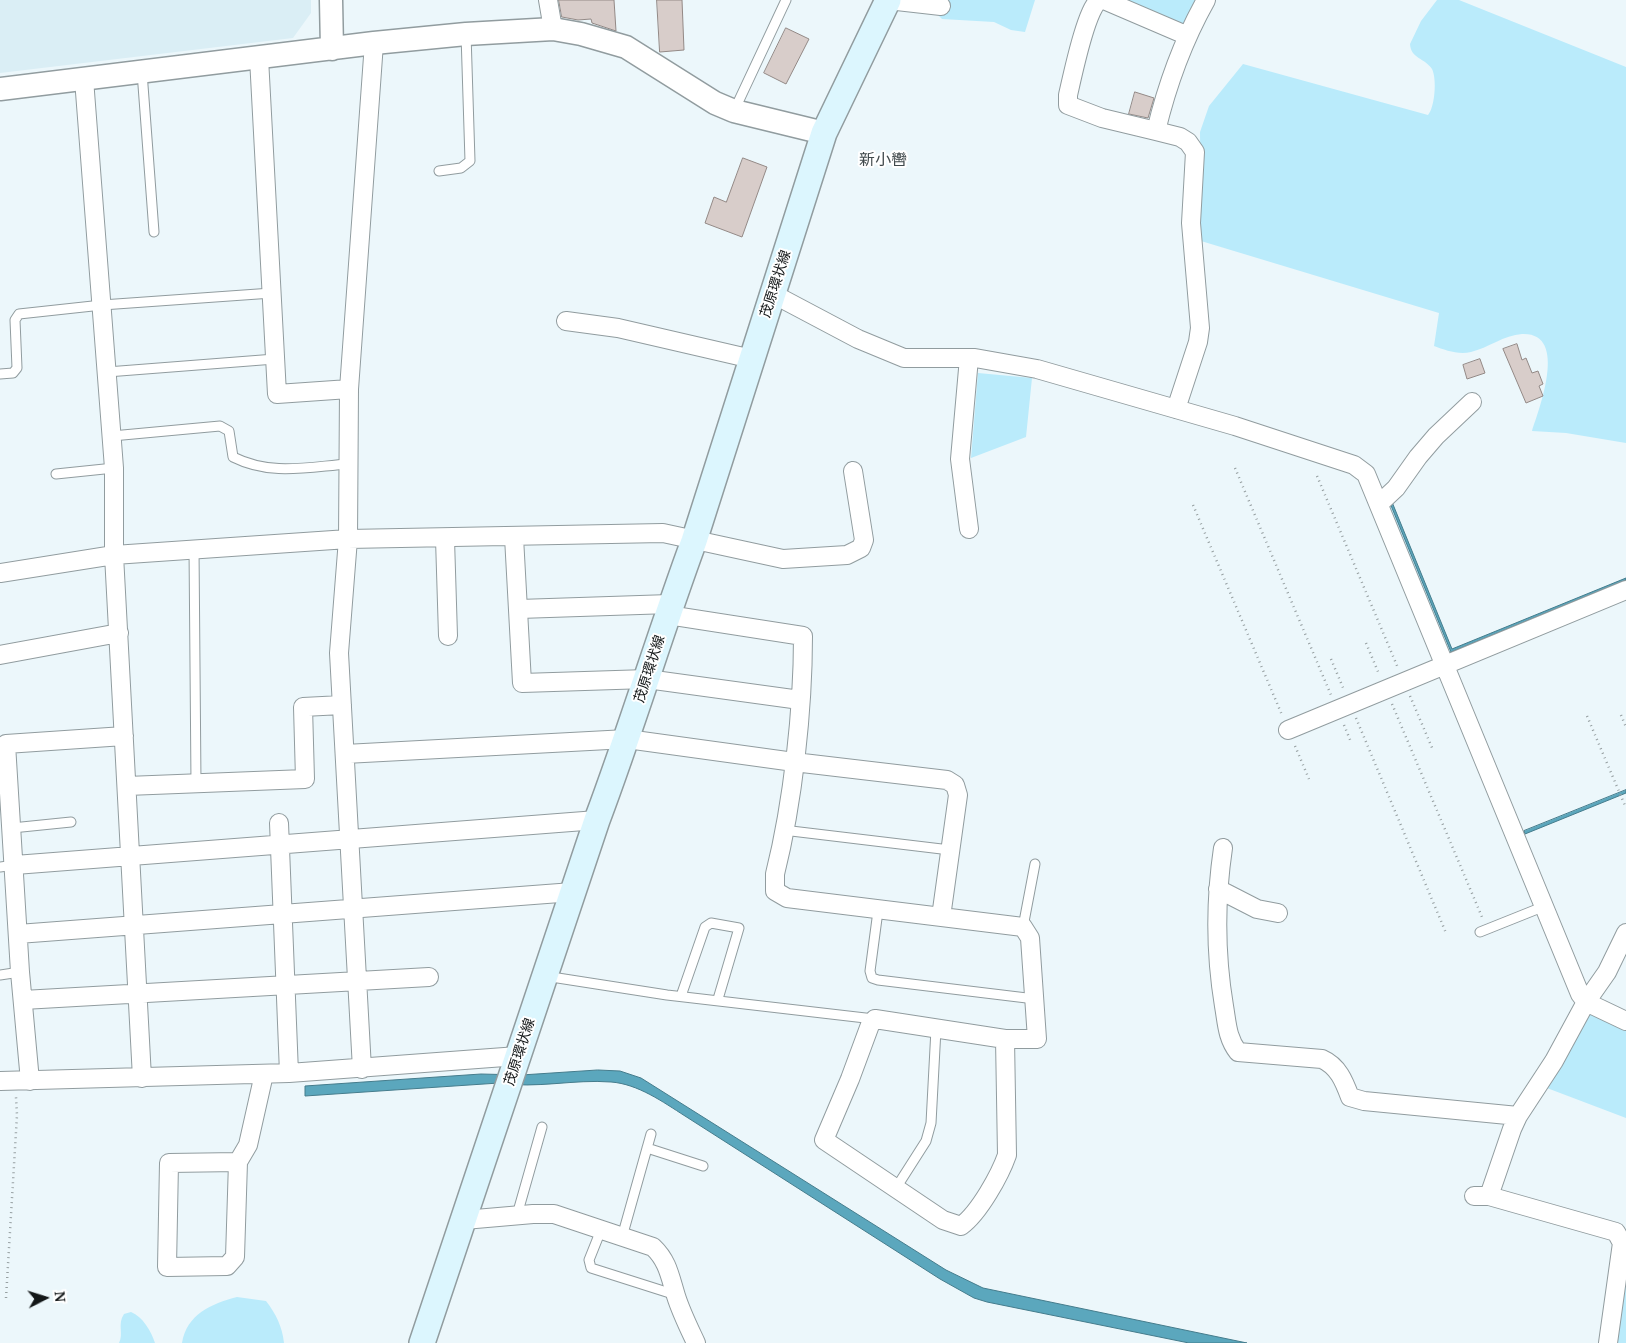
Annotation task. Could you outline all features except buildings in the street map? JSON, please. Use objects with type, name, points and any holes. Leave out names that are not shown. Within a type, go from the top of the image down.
[{"type":"main road","name":"茂原環状線","points":[[422,1343],[597,820],[627,739],[669,610],[694,541],[824,133],[888,0]]},
{"type":"street","points":[[331,0],[332,49]]},
{"type":"street","points":[[548,0],[554,30]]},
{"type":"street","points":[[888,0],[941,6]]},
{"type":"street","points":[[1100,0],[1093,6],[1068,95],[1068,105],[1102,118],[1180,136],[1188,142],[1195,152],[1191,223],[1200,328],[1198,342],[1176,409]]},
{"type":"street","points":[[1104,0],[1188,36]]},
{"type":"street","points":[[1156,131],[1166,91],[1188,36],[1206,0]]},
{"type":"street","points":[[0,89],[374,43],[466,34],[554,30],[581,34],[626,47],[715,103],[734,111],[824,133]]},
{"type":"street","points":[[362,1069],[339,653],[348,539],[349,389],[374,43]]},
{"type":"street","points":[[259,58],[277,394],[349,389]]},
{"type":"street","points":[[84,79],[114,468],[114,555],[142,1078]]},
{"type":"street","points":[[772,294],[858,339],[904,358],[969,358],[1037,369],[1176,409],[1354,465],[1366,474],[1380,502],[1546,906],[1580,994],[1586,1002],[1626,1021]]},
{"type":"street","points":[[566,322],[618,328],[752,359]]},
{"type":"street","points":[[969,358],[960,459],[969,529]]},
{"type":"street","points":[[1380,502],[1396,488],[1418,456],[1436,436],[1472,402]]},
{"type":"street","points":[[0,573],[114,555],[194,548],[348,539],[663,533],[783,559],[847,555],[861,548],[864,540],[853,471]]},
{"type":"street","points":[[514,537],[522,683],[647,679],[800,700]]},
{"type":"street","points":[[445,538],[448,636]]},
{"type":"street","points":[[1288,730],[1626,590]]},
{"type":"street","points":[[519,609],[669,610],[803,636],[803,674],[794,762],[775,874],[775,891],[786,898],[878,911],[1023,927],[1030,938],[1037,1039],[1005,1039],[875,1019],[870,1025],[824,1140],[954,1225],[962,1226],[969,1221],[1003,1166],[1007,1154],[1005,1039]]},
{"type":"street","points":[[0,655],[119,633]]},
{"type":"street","points":[[127,786],[305,779],[303,707],[342,705]]},
{"type":"street","points":[[124,736],[6,744],[5,803],[12,828],[8,866],[18,934],[23,1000],[15,1081],[288,1073],[518,1056]]},
{"type":"street","points":[[345,754],[627,739],[794,762],[947,780],[955,785],[958,795],[941,917]]},
{"type":"street","points":[[8,866],[597,820]]},
{"type":"street","points":[[279,823],[288,1073]]},
{"type":"street","points":[[1223,848],[1215,928],[1218,971],[1230,1042],[1238,1052],[1322,1060],[1331,1063],[1344,1081],[1350,1097],[1364,1101],[1518,1116]]},
{"type":"street","points":[[1218,889],[1257,909],[1278,913]]},
{"type":"street","points":[[18,934],[573,892]]},
{"type":"street","points":[[1608,1343],[1621,1284],[1622,1243],[1616,1232],[1482,1196],[1518,1116],[1554,1061],[1586,1002],[1607,972],[1626,933]]},
{"type":"street","points":[[23,1000],[429,977]]},
{"type":"street","points":[[238,1162],[169,1163],[167,1267],[227,1266],[232,1263],[235,1257],[238,1162],[248,1145],[264,1074]]},
{"type":"street","points":[[464,1220],[554,1214],[653,1247],[661,1254],[672,1276],[676,1295],[696,1343]]},
{"type":"lane","points":[[734,111],[786,0]]},
{"type":"lane","points":[[438,171],[461,168],[470,161],[466,34]]},
{"type":"lane","points":[[142,72],[154,232]]},
{"type":"lane","points":[[0,374],[13,373],[17,368],[15,320],[19,314],[102,305],[272,293]]},
{"type":"lane","points":[[107,372],[275,359]]},
{"type":"lane","points":[[112,436],[220,426],[229,431],[233,457],[252,466],[272,469],[348,464]]},
{"type":"lane","points":[[56,474],[114,468]]},
{"type":"lane","points":[[194,548],[196,783]]},
{"type":"lane","points":[[12,828],[71,822]]},
{"type":"lane","points":[[783,830],[950,850]]},
{"type":"lane","points":[[1023,927],[1035,864]]},
{"type":"lane","points":[[1480,932],[1546,906]]},
{"type":"lane","points":[[878,911],[870,971],[872,978],[1035,999]]},
{"type":"lane","points":[[681,996],[705,927],[711,923],[739,928],[718,1000]]},
{"type":"lane","points":[[0,975],[20,972]]},
{"type":"lane","points":[[545,976],[681,996],[875,1019]]},
{"type":"lane","points":[[896,1188],[926,1141],[931,1122],[936,1029]]},
{"type":"lane","points":[[517,1215],[542,1127]]},
{"type":"lane","points":[[622,1237],[651,1134]]},
{"type":"lane","points":[[647,1148],[704,1166]]},
{"type":"lane","points":[[601,1230],[589,1260],[591,1268],[676,1295]]},
{"type":"path","points":[[1235,468],[1446,933]]},
{"type":"path","points":[[1317,476],[1432,750]]},
{"type":"path","points":[[1193,505],[1309,779]]},
{"type":"path","points":[[1366,643],[1482,917]]},
{"type":"path","points":[[1331,659],[1351,742]]},
{"type":"path","points":[[1621,715],[1626,727]]},
{"type":"path","points":[[1587,716],[1626,808]]},
{"type":"path","points":[[6,1298],[17,1115],[15,1081]]},
{"type":"shaded area","points":[[0,0],[311,0],[311,13],[293,38],[0,73]]},
{"type":"shaded area","points":[[934,0],[1035,0],[1025,32],[1011,30],[994,22],[942,19],[934,11]]},
{"type":"shaded area","points":[[1109,0],[1205,0],[1188,36]]},
{"type":"shaded area","points":[[1437,0],[1459,0],[1626,67],[1626,443],[1566,433],[1532,431],[1544,390],[1548,358],[1544,345],[1536,337],[1522,334],[1515,335],[1466,353],[1447,350],[1434,346],[1439,313],[1201,241],[1200,132],[1209,106],[1243,64],[1428,115],[1434,100],[1434,74],[1429,65],[1413,53],[1410,44],[1421,21]]},
{"type":"shaded area","points":[[978,373],[1032,378],[1026,437],[971,458]]},
{"type":"shaded area","points":[[1392,502],[1451,652],[1626,580],[1626,585],[1449,654],[1387,507]]},
{"type":"shaded area","points":[[1392,502],[1452,649],[1626,578],[1626,580],[1451,652],[1390,503]]},
{"type":"shaded area","points":[[1626,790],[1626,793],[1525,834],[1524,831]]},
{"type":"shaded area","points":[[1586,1002],[1626,1021],[1626,1118],[1539,1085]]},
{"type":"shaded area","points":[[598,1070],[620,1071],[641,1078],[946,1270],[983,1288],[1247,1343],[1189,1343],[974,1298],[940,1279],[659,1100],[621,1083],[597,1081],[513,1085],[499,1083],[305,1096],[305,1086],[481,1074],[521,1075]]},
{"type":"shaded area","points":[[1626,1229],[1626,1343],[1608,1343],[1622,1243]]},
{"type":"shaded area","points":[[237,1297],[266,1301],[278,1320],[284,1343],[182,1343],[189,1325],[202,1312],[218,1303]]},
{"type":"shaded area","points":[[131,1312],[146,1325],[155,1343],[119,1343],[122,1318],[124,1314]]},
{"type":"district","name":"新小轡","points":[[883,160]]}]
